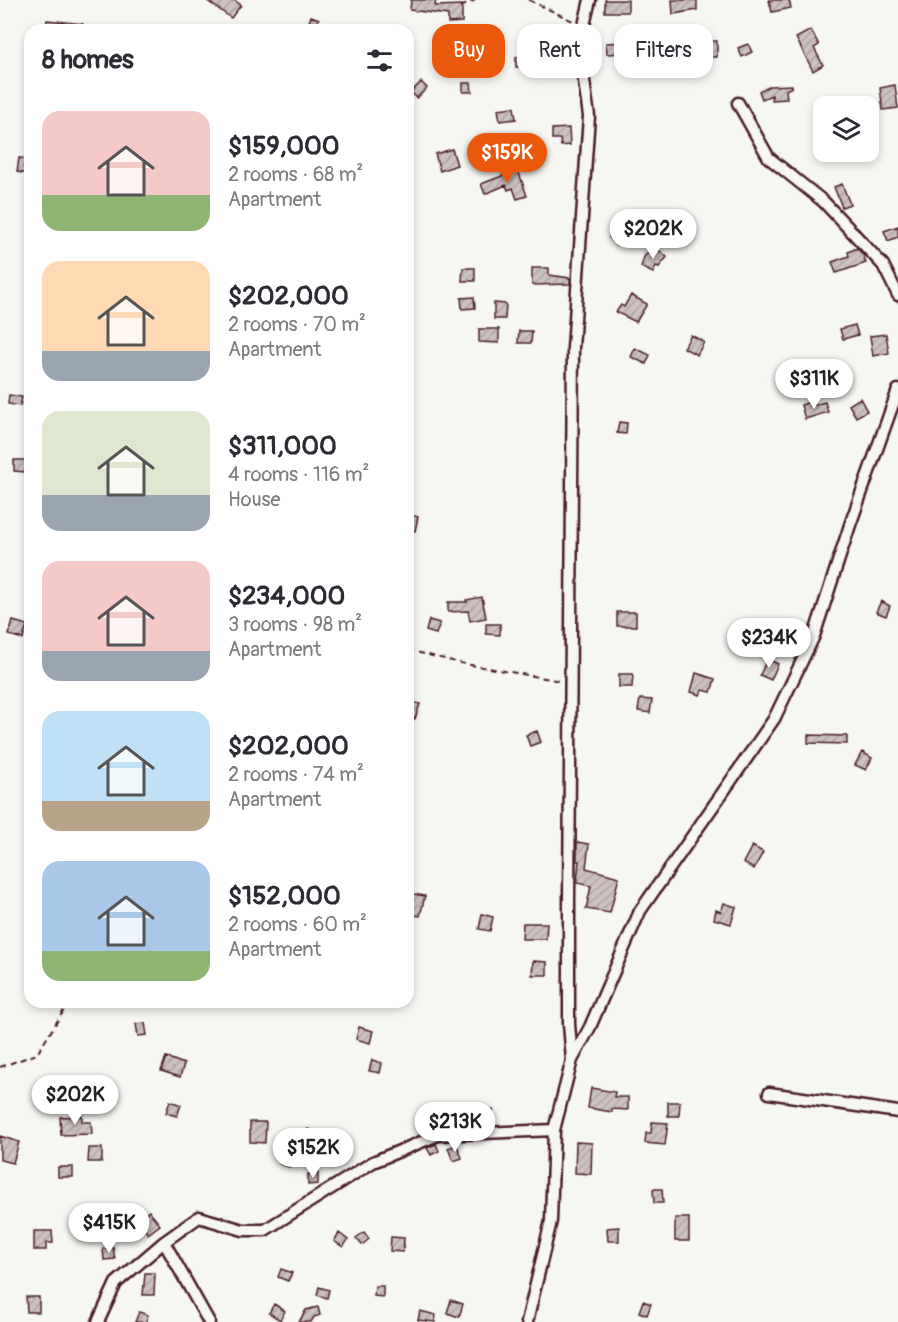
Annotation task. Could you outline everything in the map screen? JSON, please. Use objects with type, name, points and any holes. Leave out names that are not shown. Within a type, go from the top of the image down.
[{"type":"street","points":[[584,24],[590,0]]},
{"type":"street","points":[[572,1060],[569,1024],[573,348],[589,116],[584,78]]},
{"type":"street","points":[[738,104],[769,158],[824,202],[883,265],[898,295]]},
{"type":"street","points":[[527,1322],[551,1221],[554,1130],[572,1060],[590,1028],[640,911],[774,719],[814,636],[850,525],[898,390]]},
{"type":"street","points":[[769,1093],[898,1112]]},
{"type":"street","points":[[98,1322],[116,1283],[199,1217],[243,1230],[265,1230],[373,1162],[438,1135],[554,1130]]},
{"type":"street","points":[[165,1242],[209,1322]]},
{"type":"path","points":[[461,7],[475,0]]},
{"type":"path","points":[[529,0],[579,24]]},
{"type":"path","points":[[414,651],[522,675],[570,682]]},
{"type":"path","points":[[0,1066],[37,1054],[65,1008]]},
{"type":"building","points":[[206,0],[234,0],[241,5],[231,18]]},
{"type":"building","points":[[411,0],[436,0],[435,6],[462,5],[462,22],[448,23],[448,15],[410,10]]},
{"type":"building","points":[[605,0],[628,0],[628,12],[605,12]]},
{"type":"building","points":[[672,0],[697,0],[697,10],[673,14]]},
{"type":"building","points":[[769,0],[789,0],[791,8],[772,12]]},
{"type":"building","points":[[311,16],[319,19],[317,24],[308,24]]},
{"type":"building","points":[[47,20],[83,24],[47,24]]},
{"type":"building","points":[[811,30],[819,45],[814,48],[823,65],[813,71],[796,38]]},
{"type":"building","points":[[713,41],[717,41],[717,57],[713,57]]},
{"type":"building","points":[[606,43],[614,43],[614,54],[607,54]]},
{"type":"building","points":[[748,44],[752,52],[742,57],[738,48]]},
{"type":"building","points":[[421,82],[427,88],[417,98],[414,95],[414,89]]},
{"type":"building","points":[[463,83],[471,83],[472,92],[463,92]]},
{"type":"building","points":[[792,85],[786,90],[787,99],[772,100],[772,95],[762,99],[759,91],[769,86]]},
{"type":"building","points":[[895,85],[898,108],[883,110],[880,88]]},
{"type":"building","points":[[514,107],[516,119],[500,121],[498,109]]},
{"type":"building","points":[[569,128],[570,145],[561,146],[560,139],[552,139],[552,129]]},
{"type":"building","points":[[452,149],[457,165],[440,171],[435,154]]},
{"type":"building","points":[[19,158],[24,158],[24,173],[17,172]]},
{"type":"building","points":[[518,170],[527,196],[517,199],[513,188],[508,190],[506,185],[485,194],[481,184]]},
{"type":"building","points":[[842,184],[850,204],[842,207],[834,187]]},
{"type":"building","points":[[898,226],[898,237],[888,241],[884,231]]},
{"type":"building","points":[[616,230],[624,238],[616,245],[609,237]]},
{"type":"building","points":[[653,246],[667,257],[659,267],[656,266],[653,273],[641,267],[644,257]]},
{"type":"building","points":[[857,248],[866,263],[836,273],[832,262],[849,256],[848,252]]},
{"type":"building","points":[[463,268],[475,268],[475,281],[462,281]]},
{"type":"building","points":[[532,268],[549,268],[549,275],[570,278],[570,284],[532,285]]},
{"type":"building","points":[[631,295],[647,304],[636,322],[616,312],[621,305],[624,307]]},
{"type":"building","points":[[474,297],[475,308],[462,309],[461,298]]},
{"type":"building","points":[[494,303],[506,304],[505,319],[494,319]]},
{"type":"building","points":[[855,325],[858,335],[843,339],[840,329]]},
{"type":"building","points":[[479,329],[499,329],[499,343],[479,342]]},
{"type":"building","points":[[519,331],[532,331],[531,343],[518,343]]},
{"type":"building","points":[[886,334],[889,353],[873,356],[870,336]]},
{"type":"building","points":[[691,335],[704,342],[697,355],[684,348]]},
{"type":"building","points":[[635,348],[650,355],[646,364],[631,357]]},
{"type":"building","points":[[815,371],[820,382],[812,386],[807,374]]},
{"type":"building","points":[[9,395],[22,397],[20,406],[8,404]]},
{"type":"building","points":[[860,398],[867,411],[856,417],[849,405]]},
{"type":"building","points":[[810,402],[811,406],[825,402],[828,412],[805,419],[801,405]]},
{"type":"building","points":[[619,422],[627,423],[626,434],[617,433]]},
{"type":"building","points":[[14,460],[24,460],[24,472],[14,471]]},
{"type":"building","points":[[414,516],[418,517],[414,531]]},
{"type":"building","points":[[482,597],[486,618],[470,621],[468,611],[448,612],[448,602],[467,602],[466,600]]},
{"type":"building","points":[[881,601],[890,606],[886,616],[876,612]]},
{"type":"building","points":[[617,612],[636,612],[636,626],[617,626]]},
{"type":"building","points":[[429,620],[440,623],[436,634],[426,631]]},
{"type":"building","points":[[13,621],[24,624],[23,639],[9,635]]},
{"type":"building","points":[[486,624],[500,624],[500,635],[486,634]]},
{"type":"building","points":[[754,639],[766,644],[762,653],[750,647]]},
{"type":"building","points":[[767,659],[778,664],[771,680],[760,675]]},
{"type":"building","points":[[696,673],[715,679],[711,692],[702,690],[700,695],[691,692]]},
{"type":"building","points":[[619,674],[633,674],[632,687],[619,687]]},
{"type":"building","points":[[640,699],[652,700],[650,713],[638,711]]},
{"type":"building","points":[[414,702],[420,704],[414,719]]},
{"type":"building","points":[[537,731],[541,742],[530,746],[526,735]]},
{"type":"building","points":[[808,735],[847,736],[847,744],[808,743]]},
{"type":"building","points":[[862,752],[872,758],[866,770],[855,765]]},
{"type":"building","points":[[577,842],[589,844],[586,868],[619,877],[610,913],[586,909],[591,886],[577,883],[579,861],[577,861]]},
{"type":"building","points":[[752,846],[763,852],[754,869],[743,863]]},
{"type":"building","points":[[414,894],[425,896],[420,916],[414,915]]},
{"type":"building","points":[[724,903],[736,907],[731,924],[714,919],[716,910],[721,912]]},
{"type":"building","points":[[482,914],[493,917],[490,931],[479,929]]},
{"type":"building","points":[[523,923],[547,923],[546,939],[522,939]]},
{"type":"building","points":[[533,961],[547,962],[547,975],[532,975]]},
{"type":"building","points":[[145,1023],[147,1035],[138,1036],[136,1024]]},
{"type":"building","points":[[359,1027],[373,1031],[370,1043],[356,1039]]},
{"type":"building","points":[[166,1057],[184,1064],[180,1077],[161,1071]]},
{"type":"building","points":[[372,1060],[382,1063],[380,1073],[369,1071]]},
{"type":"building","points":[[591,1088],[615,1092],[614,1097],[628,1097],[628,1110],[612,1109],[612,1112],[588,1108]]},
{"type":"building","points":[[170,1101],[181,1105],[177,1116],[166,1113]]},
{"type":"building","points":[[668,1102],[680,1102],[679,1116],[668,1116]]},
{"type":"building","points":[[493,1110],[495,1125],[483,1126],[482,1111]]},
{"type":"building","points":[[453,1112],[472,1118],[470,1126],[449,1125]]},
{"type":"building","points":[[82,1116],[82,1122],[91,1122],[92,1134],[61,1135],[60,1117]]},
{"type":"building","points":[[250,1122],[266,1122],[265,1143],[250,1142]]},
{"type":"building","points":[[652,1122],[668,1123],[665,1145],[645,1143],[646,1133],[651,1133]]},
{"type":"building","points":[[308,1129],[322,1138],[314,1150],[300,1141]]},
{"type":"building","points":[[0,1136],[19,1142],[13,1163],[0,1160]]},
{"type":"building","points":[[576,1142],[592,1143],[591,1174],[575,1173]]},
{"type":"building","points":[[436,1144],[439,1151],[431,1155],[427,1148]]},
{"type":"building","points":[[457,1145],[462,1158],[453,1161],[448,1148]]},
{"type":"building","points":[[89,1148],[102,1148],[102,1162],[88,1162]]},
{"type":"building","points":[[285,1149],[295,1153],[290,1167],[280,1164]]},
{"type":"building","points":[[58,1167],[73,1167],[73,1177],[58,1177]]},
{"type":"building","points":[[318,1173],[318,1184],[308,1185],[308,1174]]},
{"type":"building","points":[[653,1189],[662,1189],[663,1203],[654,1203]]},
{"type":"building","points":[[149,1211],[160,1225],[148,1234],[137,1220]]},
{"type":"building","points":[[675,1218],[689,1218],[689,1241],[675,1241]]},
{"type":"building","points":[[619,1227],[619,1241],[608,1241],[607,1228]]},
{"type":"building","points":[[34,1231],[52,1231],[53,1243],[46,1243],[46,1250],[34,1250]]},
{"type":"building","points":[[364,1232],[369,1239],[362,1245],[356,1238]]},
{"type":"building","points":[[339,1233],[348,1240],[343,1247],[334,1241]]},
{"type":"building","points":[[391,1237],[404,1238],[403,1252],[390,1251]]},
{"type":"building","points":[[113,1247],[115,1259],[104,1260],[103,1249]]},
{"type":"building","points":[[281,1269],[292,1273],[288,1281],[278,1277]]},
{"type":"building","points":[[145,1273],[155,1273],[154,1295],[143,1295]]},
{"type":"building","points":[[375,1286],[383,1286],[383,1297],[374,1296]]},
{"type":"building","points":[[319,1287],[329,1290],[327,1298],[317,1295]]},
{"type":"building","points":[[26,1297],[39,1297],[39,1312],[27,1312]]},
{"type":"building","points":[[451,1300],[463,1304],[459,1317],[447,1313]]},
{"type":"building","points":[[643,1301],[651,1304],[647,1315],[639,1312]]},
{"type":"building","points":[[274,1304],[285,1311],[280,1320],[269,1313]]},
{"type":"building","points":[[318,1307],[320,1315],[314,1317],[311,1322],[299,1322],[306,1310]]},
{"type":"building","points":[[420,1311],[436,1315],[435,1322],[418,1320]]},
{"type":"building","points":[[139,1312],[148,1315],[146,1322],[135,1322]]}]
